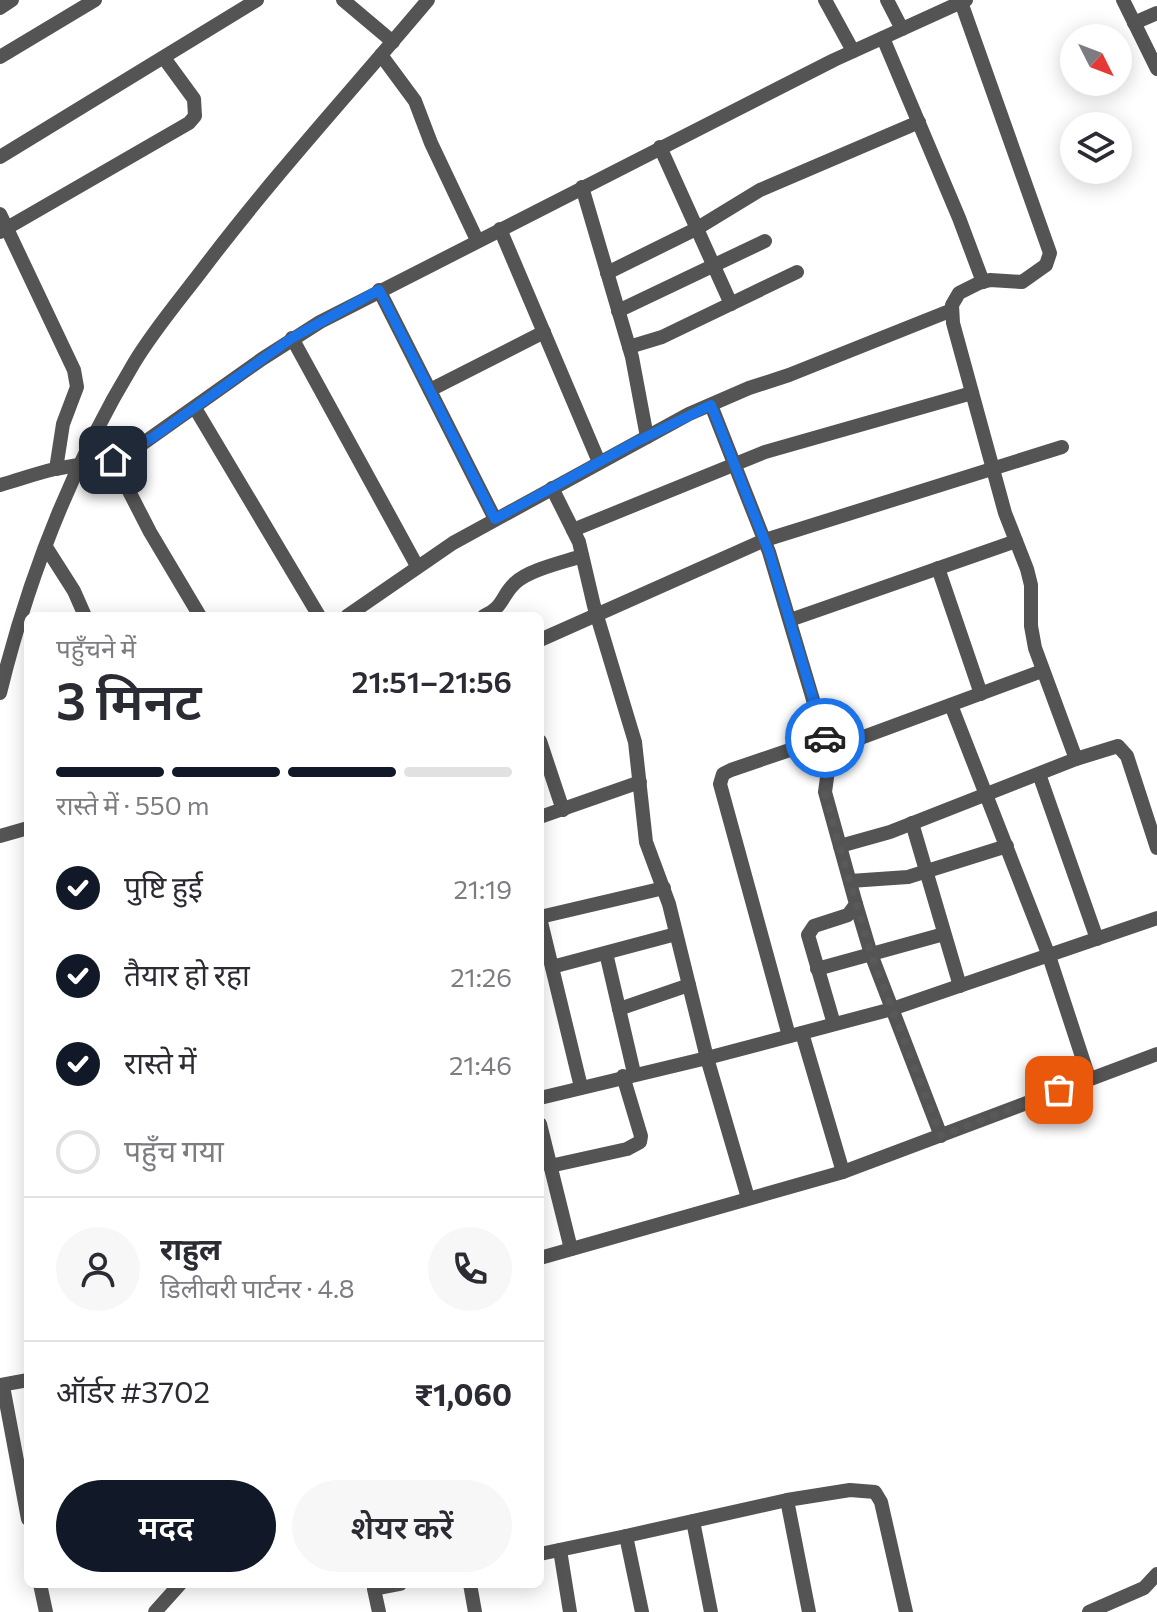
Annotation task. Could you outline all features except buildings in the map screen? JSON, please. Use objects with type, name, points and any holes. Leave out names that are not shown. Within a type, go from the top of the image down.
[{"type":"street","points":[[0,8],[12,0]]},
{"type":"street","points":[[0,57],[95,0]]},
{"type":"street","points":[[343,0],[393,42]]},
{"type":"street","points":[[825,0],[853,51]]},
{"type":"street","points":[[887,0],[902,29]]},
{"type":"street","points":[[1123,0],[1157,69]]},
{"type":"street","points":[[0,157],[253,1]]},
{"type":"street","points":[[25,612],[77,466],[135,361],[243,216],[425,1]]},
{"type":"street","points":[[0,485],[56,469],[113,460],[135,449],[292,338],[379,290],[660,147],[902,29],[942,5],[964,1],[1050,253],[1046,265],[1022,282],[983,282],[959,293],[954,298],[952,310],[1005,513],[1031,585],[1032,637],[1076,759]]},
{"type":"street","points":[[1134,23],[1157,13]]},
{"type":"street","points":[[883,38],[983,282]]},
{"type":"street","points":[[381,55],[415,101],[431,143],[477,240]]},
{"type":"street","points":[[56,469],[63,424],[77,387],[74,370],[3,225],[189,123],[195,116],[194,99],[164,58]]},
{"type":"street","points":[[607,273],[696,229],[760,190],[919,122]]},
{"type":"street","points":[[660,147],[731,304]]},
{"type":"street","points":[[582,187],[629,347],[647,437]]},
{"type":"street","points":[[500,229],[599,462]]},
{"type":"street","points":[[618,311],[765,241]]},
{"type":"street","points":[[629,347],[651,342],[797,272]]},
{"type":"street","points":[[379,290],[495,519]]},
{"type":"street","points":[[353,612],[417,566],[495,519],[647,437],[711,405],[952,310]]},
{"type":"street","points":[[430,390],[544,332]]},
{"type":"street","points":[[292,338],[417,566]]},
{"type":"street","points":[[573,530],[786,445],[972,393]]},
{"type":"street","points":[[711,405],[765,540],[790,620],[826,744],[829,763],[825,792],[871,954],[941,1136]]},
{"type":"street","points":[[195,408],[317,612]]},
{"type":"street","points":[[544,638],[765,540],[1062,447]]},
{"type":"street","points":[[113,460],[150,532],[198,612]]},
{"type":"street","points":[[552,488],[582,556],[596,614],[635,742],[646,842],[664,888],[707,1058],[748,1198]]},
{"type":"street","points":[[790,620],[1016,541]]},
{"type":"street","points":[[46,547],[74,591],[83,612]]},
{"type":"street","points":[[492,612],[499,608],[511,587],[522,578],[582,556]]},
{"type":"street","points":[[938,568],[981,694]]},
{"type":"street","points":[[0,693],[24,614]]},
{"type":"street","points":[[843,1172],[796,1035],[720,784],[723,774],[951,705],[1042,671]]},
{"type":"street","points":[[951,705],[1049,956],[1089,1078]]},
{"type":"street","points":[[840,846],[912,823],[1076,759],[1118,746],[1123,750],[1157,848]]},
{"type":"street","points":[[544,753],[563,810]]},
{"type":"street","points":[[1039,774],[1097,939]]},
{"type":"street","points":[[544,816],[640,782]]},
{"type":"street","points":[[912,823],[960,986]]},
{"type":"street","points":[[0,836],[24,829]]},
{"type":"street","points":[[850,881],[899,878],[926,872],[1007,846]]},
{"type":"street","points":[[544,916],[664,888]]},
{"type":"street","points":[[834,1024],[809,943],[810,929],[820,922],[848,915],[856,904]]},
{"type":"street","points":[[544,1097],[892,1009],[1157,918]]},
{"type":"street","points":[[544,934],[581,1087]]},
{"type":"street","points":[[552,967],[676,934]]},
{"type":"street","points":[[817,969],[944,934]]},
{"type":"street","points":[[550,1166],[627,1149],[640,1142],[619,1009],[606,953]]},
{"type":"street","points":[[619,1009],[689,985]]},
{"type":"street","points":[[544,1257],[843,1172],[1157,1054]]},
{"type":"street","points":[[544,1141],[571,1249]]},
{"type":"street","points":[[24,1381],[1,1386],[24,1499]]},
{"type":"street","points":[[544,1553],[787,1500],[850,1490],[875,1492],[881,1502],[906,1612]]},
{"type":"street","points":[[787,1500],[809,1612]]},
{"type":"street","points":[[693,1521],[711,1612]]},
{"type":"street","points":[[626,1536],[642,1612]]},
{"type":"street","points":[[560,1550],[570,1612]]},
{"type":"street","points":[[1089,1612],[1144,1588],[1157,1574]]},
{"type":"street","points":[[41,1588],[48,1611]]},
{"type":"street","points":[[155,1612],[172,1588]]},
{"type":"street","points":[[373,1588],[379,1612]]},
{"type":"street","points":[[471,1588],[475,1612]]},
{"type":"way so far","points":[[825,738],[829,763],[825,792],[856,904],[871,954],[941,1136],[1059,1090]]},
{"type":"route","points":[[113,460],[152,438],[292,338],[379,290],[495,519],[711,405],[769,552],[825,738]]}]
